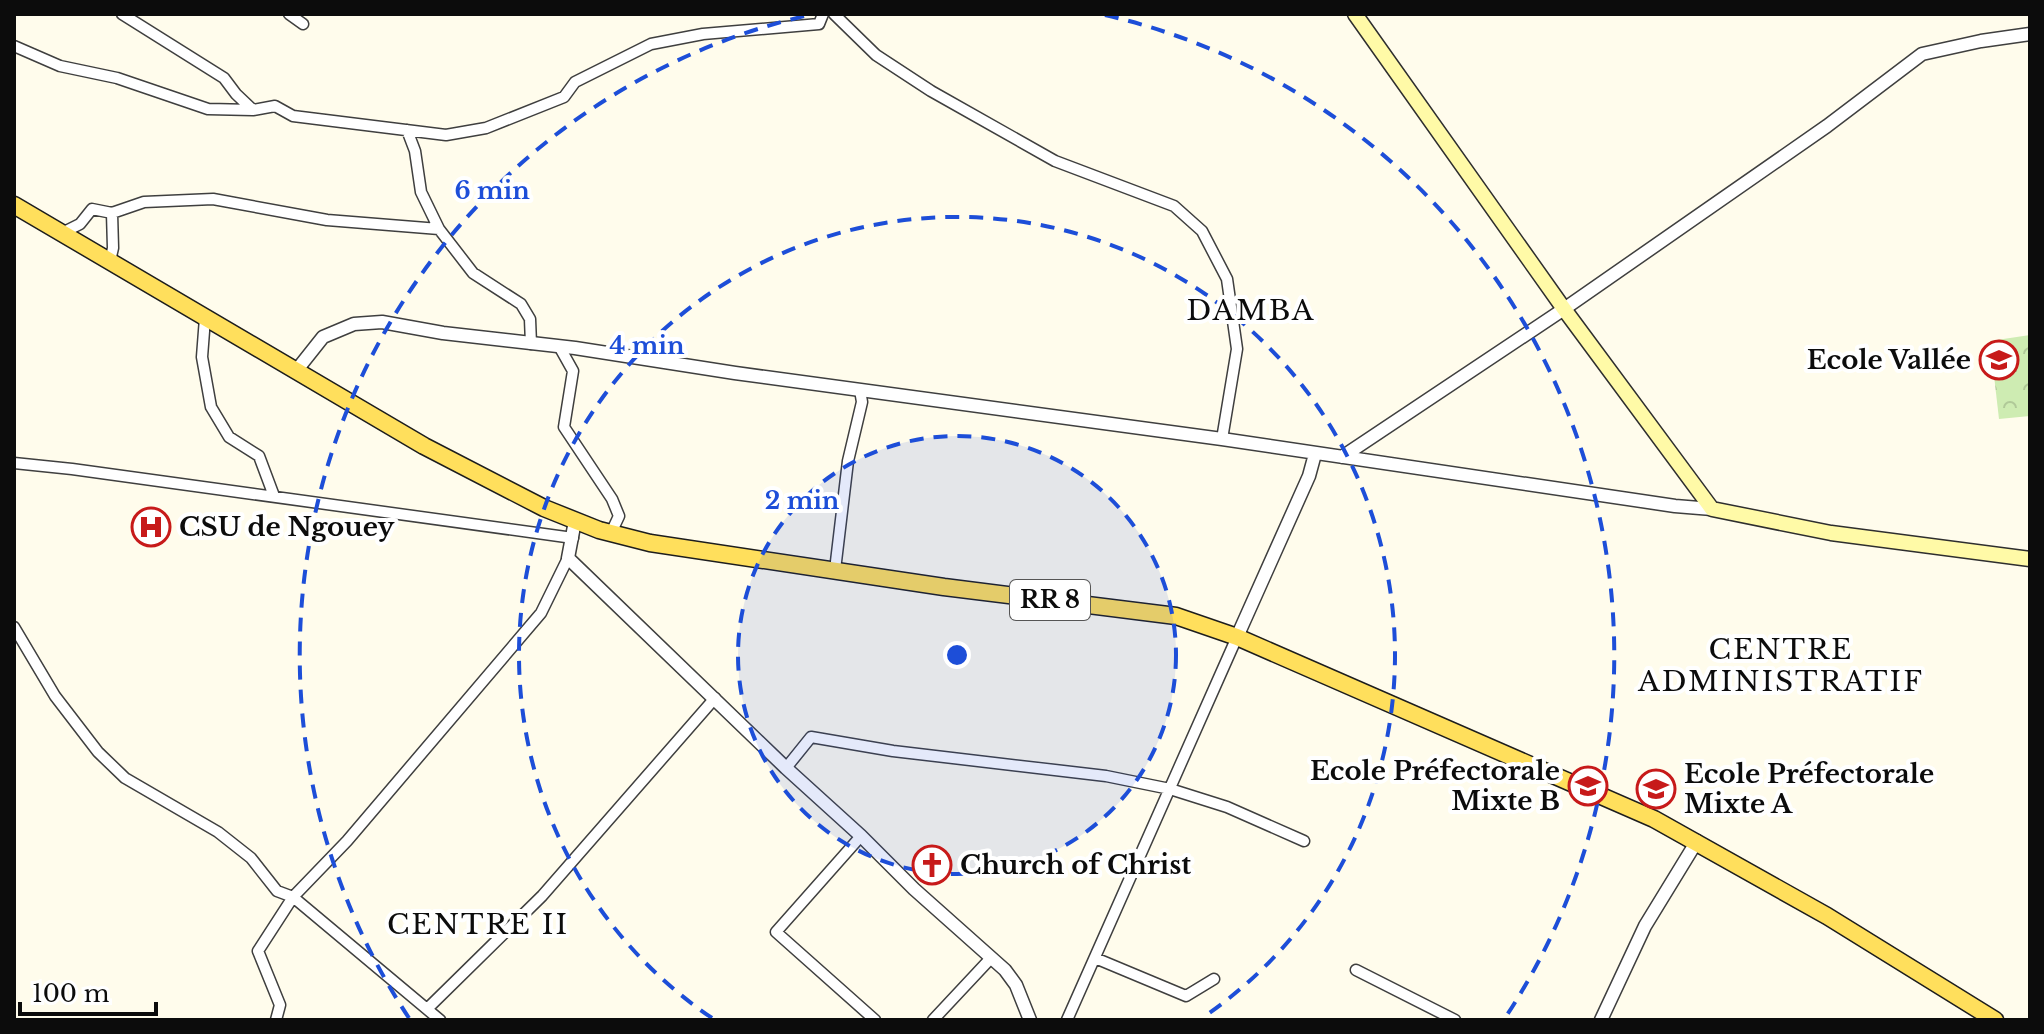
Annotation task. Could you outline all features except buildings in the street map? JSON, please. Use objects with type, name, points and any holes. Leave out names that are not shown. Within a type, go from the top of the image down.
[{"type":"main road","points":[[1355,14],[1564,309],[1712,509],[1831,533],[2030,559]]},
{"type":"main road","name":"RR 8","points":[[14,205],[424,446],[574,530],[611,533],[650,543],[944,587],[1129,608],[1176,616],[1237,637],[1568,780],[1697,841],[1995,1020]]},
{"type":"street","points":[[122,14],[224,78],[253,110]]},
{"type":"street","points":[[139,14],[146,27]]},
{"type":"street","points":[[289,14],[303,24]]},
{"type":"street","points":[[14,46],[60,66],[117,78],[208,109],[253,110],[275,106],[293,116],[446,135],[486,128],[564,97],[575,82],[651,44],[703,34],[819,24],[823,14]]},
{"type":"street","points":[[834,14],[876,55],[931,91],[1055,161],[1174,206],[1202,231],[1227,279],[1237,349],[1222,439]]},
{"type":"street","points":[[1342,457],[1564,309],[1827,126],[1922,54],[2030,34]]},
{"type":"street","points":[[407,130],[415,151],[421,192],[439,229],[473,273],[521,304],[530,319],[531,344]]},
{"type":"street","points":[[62,233],[80,224],[92,209],[112,213],[144,202],[213,199],[327,220],[439,229]]},
{"type":"street","points":[[110,261],[113,248],[112,213]]},
{"type":"street","points":[[205,318],[202,357],[211,407],[229,437],[259,456],[274,496]]},
{"type":"street","points":[[296,371],[323,337],[362,322],[382,322],[1712,509]]},
{"type":"street","points":[[559,346],[573,371],[564,427],[612,499],[619,516],[611,533]]},
{"type":"street","points":[[835,570],[848,461],[862,402],[860,390]]},
{"type":"street","points":[[1067,1020],[1309,476],[1315,454]]},
{"type":"street","points":[[14,463],[574,530],[568,558],[541,613],[347,841],[293,897],[258,951],[280,1005],[276,1020]]},
{"type":"street","points":[[568,558],[786,768],[991,958],[1016,985],[1030,1020]]},
{"type":"street","points":[[14,627],[55,696],[125,778],[218,832],[251,858],[277,891],[293,897],[440,1020]]},
{"type":"street","points":[[427,1009],[542,896],[715,698]]},
{"type":"street","points":[[786,768],[811,737],[893,751],[1106,776],[1170,789],[1227,807],[1304,841]]},
{"type":"street","points":[[861,836],[776,932],[875,1020]]},
{"type":"street","points":[[1601,1020],[1645,926],[1697,841]]},
{"type":"street","points":[[933,1020],[991,958]]},
{"type":"street","points":[[1095,958],[1186,996],[1214,979]]},
{"type":"street","points":[[1356,970],[1455,1020]]},
{"type":"green space","points":[[2030,335],[2030,416],[1999,419],[1990,341]]},
{"type":"place","name":"Ecole Vallée","points":[[1999,360]]},
{"type":"place","name":"CSU de Ngouey","points":[[151,527]]},
{"type":"place","name":"Ecole Préfectorale Mixte B","points":[[1588,786]]},
{"type":"place","name":"Ecole Préfectorale Mixte A","points":[[1656,789]]},
{"type":"place","name":"Church of Christ","points":[[932,865]]},
{"type":"district","name":"DAMBA","points":[[1251,310]]},
{"type":"district","name":"CENTRE ADMINISTRATIF","points":[[1781,665]]},
{"type":"district","name":"CENTRE II","points":[[478,924]]}]
